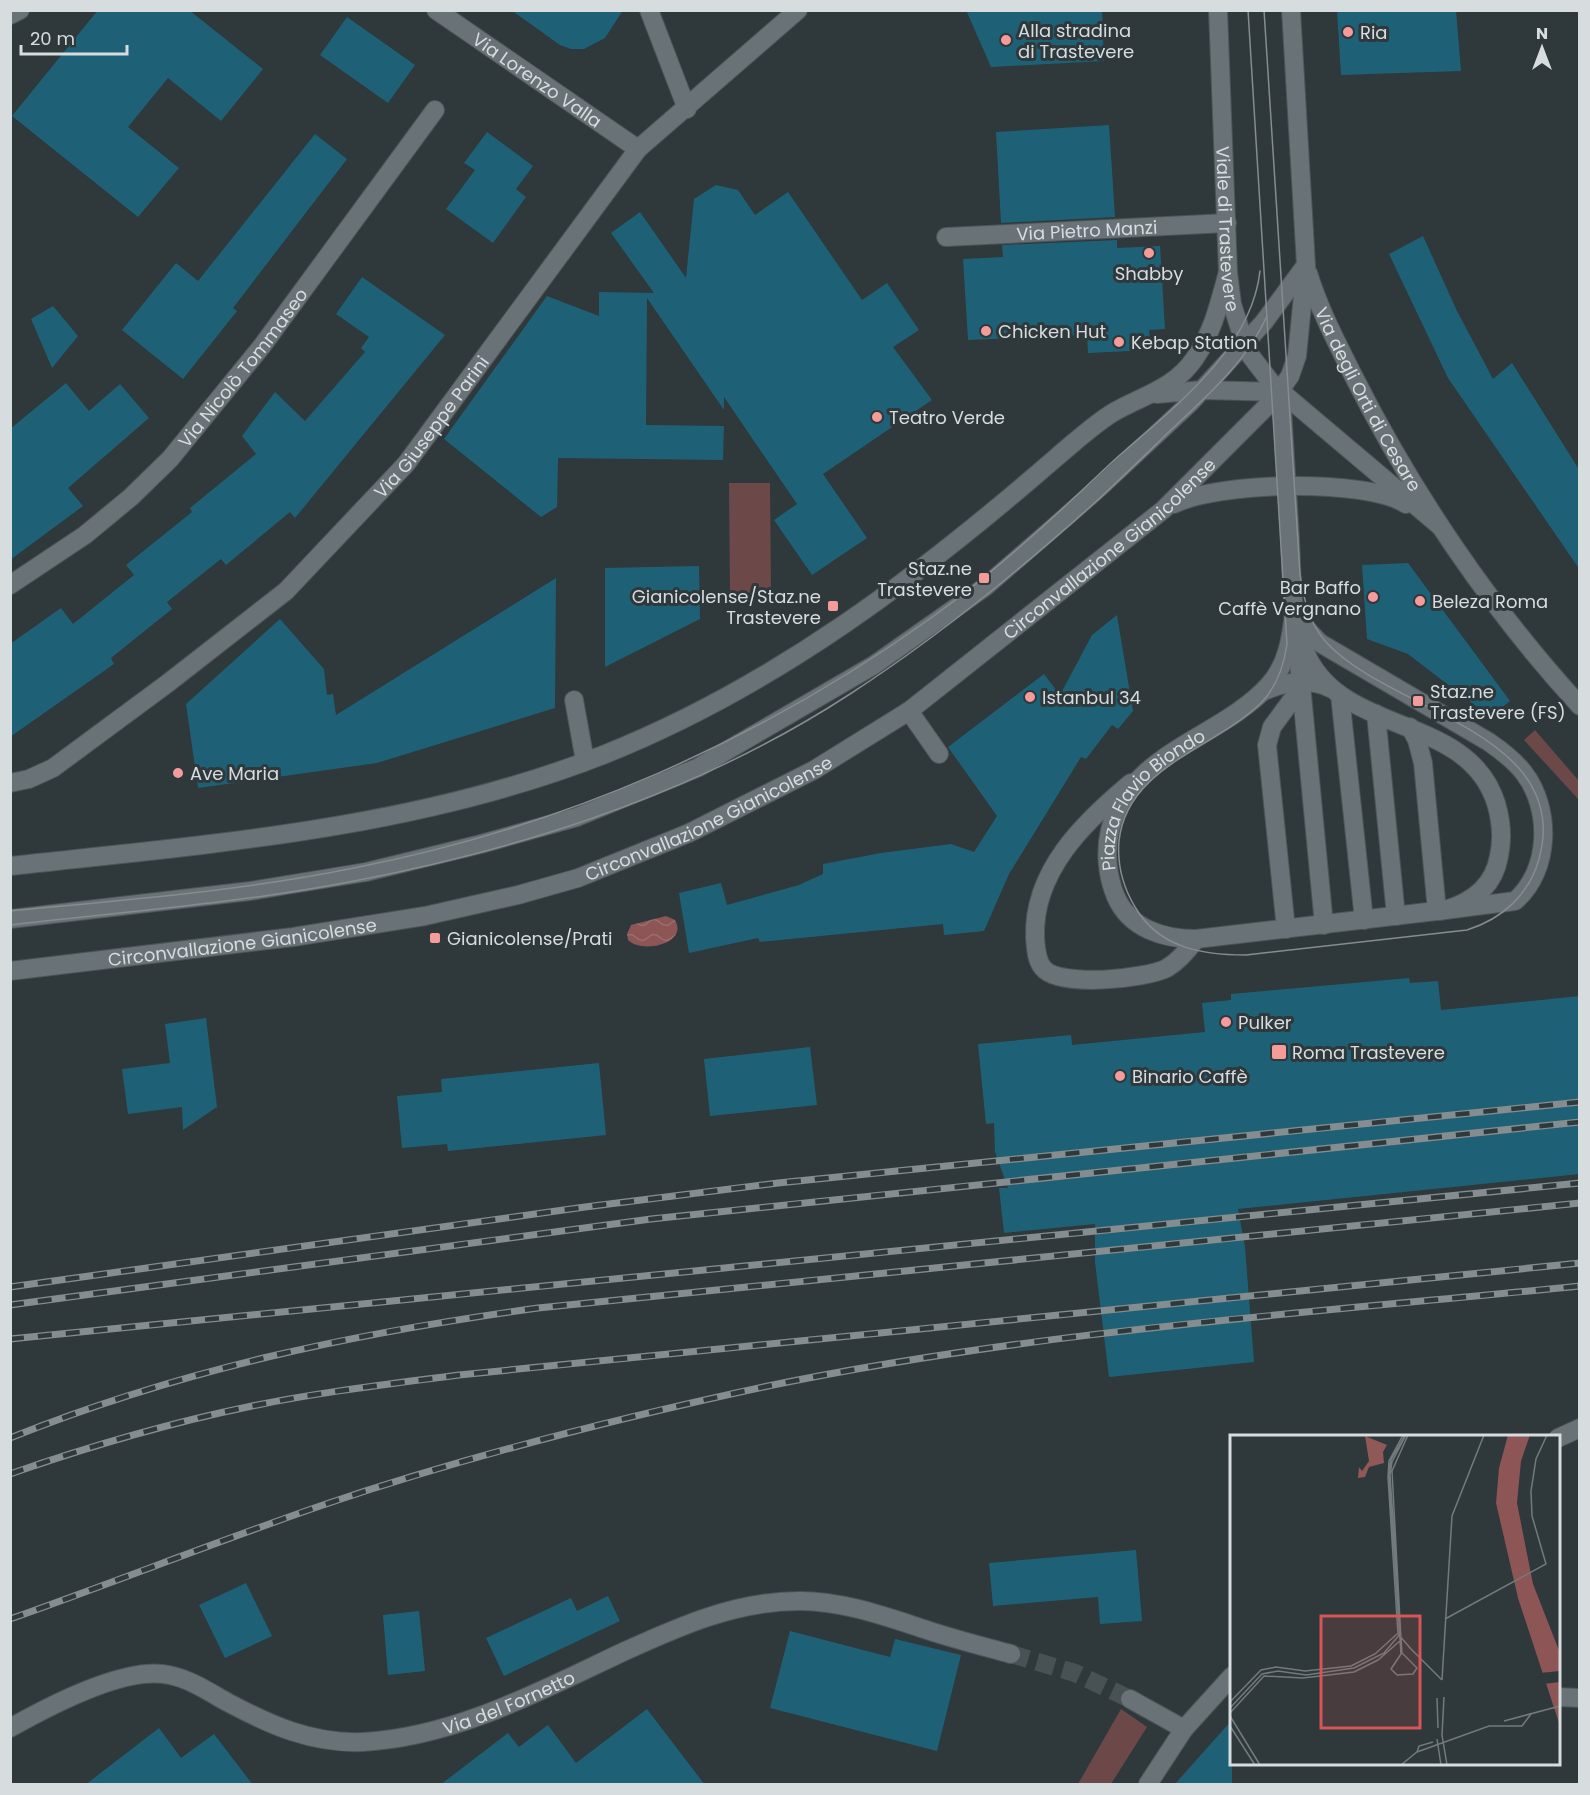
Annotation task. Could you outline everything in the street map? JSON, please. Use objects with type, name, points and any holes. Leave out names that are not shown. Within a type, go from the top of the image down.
[{"type":"street","points":[[10,15],[20,10]]},
{"type":"street","name":"Via Lorenzo Valla","points":[[436,10],[638,149]]},
{"type":"street","points":[[649,10],[687,109]]},
{"type":"street","name":"Via Giuseppe Parini","points":[[10,783],[29,779],[53,768],[168,683],[286,591],[406,464],[638,149],[687,109],[798,10]]},
{"type":"street","name":"Viale di Trastevere","points":[[1218,10],[1228,272],[1234,315],[1244,345],[1256,366],[1281,392]]},
{"type":"street","points":[[10,919],[250,891],[366,872],[481,844],[577,817],[697,768],[864,670],[985,587],[1099,488],[1202,390],[1268,318],[1306,265],[1291,10]]},
{"type":"street","name":"Via Nicolò Tommaseo","points":[[10,585],[85,535],[131,497],[170,459],[268,338],[435,110]]},
{"type":"street","name":"Via Pietro Manzi","points":[[946,237],[1227,223]]},
{"type":"street","name":"Circonvallazione Gianicolense","points":[[10,971],[322,933],[480,905],[560,884],[623,862],[689,833],[814,770],[909,711],[1162,510],[1281,392],[1294,367],[1300,343],[1306,265]]},
{"type":"street","name":"Via degli Orti di Cesare","points":[[1306,265],[1323,311],[1363,394],[1403,468],[1440,526],[1528,645],[1580,706]]},
{"type":"street","points":[[10,866],[262,838],[355,823],[481,794],[585,761],[686,717],[837,630],[906,582],[969,533],[1096,425],[1114,412],[1170,384],[1194,359],[1213,323],[1228,272]]},
{"type":"street","points":[[1149,396],[1202,390],[1281,392],[1300,685],[1324,925]]},
{"type":"street","name":"Via degli Orti di Cesare","points":[[1281,392],[1440,526]]},
{"type":"street","name":"Via degli Orti di Cesare","points":[[1162,510],[1185,499],[1215,490],[1287,487],[1372,492],[1400,501],[1440,526]]},
{"type":"street","points":[[1295,615],[1320,643],[1508,756],[1524,774],[1535,793],[1542,820],[1542,847],[1536,869],[1526,889],[1512,902],[1437,911],[1423,763],[1417,740],[1410,727]]},
{"type":"street","name":"Piazza Flavio Biondo","points":[[1295,615],[1309,660],[1316,673],[1336,692]]},
{"type":"street","name":"Piazza Flavio Biondo","points":[[1261,693],[1276,676],[1284,661],[1295,615]]},
{"type":"street","name":"Piazza Flavio Biondo","points":[[1318,684],[1336,692],[1376,714],[1451,747],[1472,764],[1490,787],[1499,814],[1502,840],[1493,879],[1482,891],[1465,903],[1437,911],[1196,939],[1172,938],[1150,931],[1131,918],[1117,898],[1109,871],[1108,837],[1118,807],[1139,776],[1272,687],[1318,684]]},
{"type":"street","points":[[1286,929],[1267,744],[1277,718],[1300,685]]},
{"type":"street","points":[[1336,692],[1364,920]]},
{"type":"street","points":[[574,700],[585,761]]},
{"type":"street","points":[[909,711],[939,754]]},
{"type":"street","points":[[1376,714],[1396,916]]},
{"type":"street","points":[[1139,776],[1082,827],[1045,884],[1035,925],[1039,962],[1044,970],[1053,976],[1076,981],[1149,973],[1172,964],[1196,939]]},
{"type":"street","points":[[1560,1437],[1580,1428]]},
{"type":"street","name":"Via del Fornetto","points":[[10,1728],[108,1682],[132,1674],[157,1673],[184,1679],[290,1732],[346,1741],[396,1738],[434,1731],[488,1712],[700,1619],[738,1608],[776,1602],[802,1601],[851,1608],[1011,1654]]},
{"type":"street","points":[[1148,1785],[1184,1729],[1230,1678]]},
{"type":"street","points":[[1560,1696],[1580,1698]]},
{"type":"street","points":[[1130,1699],[1184,1729]]},
{"type":"shaded area","points":[[729,483],[770,483],[771,592],[730,593]]},
{"type":"shaded area","points":[[1535,730],[1579,781],[1579,800],[1524,740]]},
{"type":"shaded area","points":[[1121,1709],[1147,1727],[1111,1784],[1078,1784]]},
{"type":"water","points":[[666,916],[675,920],[678,928],[670,941],[643,946],[628,940],[627,934],[631,925]]},
{"type":"building","points":[[98,10],[189,10],[263,69],[221,121],[168,78],[128,127],[179,168],[138,217],[12,116]]},
{"type":"building","points":[[511,10],[623,10],[605,38],[584,49],[571,49],[560,45]]},
{"type":"building","points":[[966,10],[1102,10],[1104,61],[991,67]]},
{"type":"building","points":[[1337,10],[1456,10],[1461,71],[1341,75]]},
{"type":"building","points":[[347,17],[415,65],[388,103],[320,55]]},
{"type":"building","points":[[1109,125],[1115,217],[1001,223],[996,132]]},
{"type":"building","points":[[487,132],[533,166],[516,189],[526,197],[493,243],[446,209],[475,170],[464,163]]},
{"type":"building","points":[[315,134],[347,159],[233,308],[237,311],[183,379],[122,330],[176,263],[198,281]]},
{"type":"building","points":[[716,185],[738,190],[755,215],[788,192],[862,300],[887,283],[919,330],[893,347],[932,400],[823,474],[867,538],[812,575],[774,520],[797,504],[724,397],[724,410],[647,298],[646,425],[724,426],[723,460],[558,458],[557,507],[541,517],[444,439],[547,296],[599,316],[599,292],[654,293],[611,233],[640,212],[686,278],[694,199]]},
{"type":"building","points":[[1423,236],[1457,311],[1493,379],[1512,363],[1580,471],[1580,570],[1448,378],[1389,254]]},
{"type":"building","points":[[1117,240],[1117,248],[1160,246],[1165,329],[1149,330],[1151,350],[1088,353],[1087,335],[968,340],[963,259],[1003,257],[1002,245]]},
{"type":"building","points":[[362,277],[445,335],[295,518],[290,512],[226,565],[221,559],[167,602],[172,609],[111,658],[114,664],[10,737],[10,644],[61,608],[73,624],[134,575],[126,565],[192,512],[190,508],[256,454],[242,436],[275,392],[305,421],[365,352],[361,348],[369,337],[336,314]]},
{"type":"building","points":[[53,306],[78,336],[52,368],[31,319]]},
{"type":"building","points":[[66,383],[89,411],[120,384],[149,418],[68,488],[83,506],[10,560],[10,429]]},
{"type":"building","points":[[1408,563],[1510,701],[1490,717],[1408,654],[1367,639],[1362,565]]},
{"type":"building","points":[[699,566],[700,619],[605,667],[605,568]]},
{"type":"building","points":[[556,578],[555,708],[377,763],[198,788],[186,704],[280,619],[324,669],[327,695],[333,694],[336,715]]},
{"type":"building","points":[[1117,615],[1133,711],[1118,729],[1112,725],[1086,759],[1081,757],[1009,874],[984,931],[944,935],[943,924],[760,942],[758,938],[689,953],[679,893],[721,883],[727,905],[799,885],[823,874],[823,864],[881,853],[951,844],[974,852],[997,816],[948,747],[1044,674],[1060,695],[1092,635]]},
{"type":"building","points":[[1409,978],[1410,983],[1438,981],[1441,1010],[1580,996],[1580,1174],[1238,1209],[1245,1247],[1254,1362],[1109,1377],[1095,1262],[1095,1224],[1004,1233],[999,1188],[1008,1188],[995,1152],[994,1123],[986,1124],[978,1044],[1071,1035],[1072,1045],[1205,1032],[1202,1003],[1231,1000],[1231,994]]},
{"type":"building","points":[[206,1018],[217,1107],[183,1130],[182,1107],[128,1114],[122,1069],[170,1063],[165,1024]]},
{"type":"building","points":[[810,1047],[817,1105],[710,1116],[704,1059]]},
{"type":"building","points":[[599,1063],[606,1135],[448,1151],[447,1144],[402,1148],[397,1096],[442,1092],[441,1079]]},
{"type":"building","points":[[1136,1550],[1142,1621],[1100,1624],[1098,1597],[993,1606],[989,1563]]},
{"type":"building","points":[[246,1583],[272,1636],[225,1658],[199,1605]]},
{"type":"building","points":[[608,1596],[620,1621],[504,1676],[486,1638],[571,1598],[577,1611]]},
{"type":"building","points":[[419,1611],[425,1671],[388,1675],[383,1615]]},
{"type":"building","points":[[790,1631],[890,1657],[895,1639],[961,1655],[937,1751],[770,1708]]},
{"type":"building","points":[[647,1709],[705,1785],[440,1785],[508,1733],[519,1747],[548,1725],[576,1763]]},
{"type":"building","points":[[1230,1722],[1232,1785],[1174,1785]]},
{"type":"building","points":[[159,1728],[181,1758],[214,1734],[253,1785],[85,1785]]},
{"type":"tunnel","points":[[1011,1654],[1075,1673],[1130,1699]]},
{"type":"tram line","points":[[1248,10],[1287,644],[1279,675],[1262,702],[1243,718],[1156,776],[1138,794],[1126,815],[1119,841],[1120,867],[1127,892],[1145,921],[1156,932],[1183,946],[1198,951],[1230,955],[1467,930],[1480,925],[1503,912],[1528,884],[1539,859],[1542,816],[1529,782],[1503,753],[1469,729],[1354,666],[1320,635],[1308,610],[1300,574],[1264,10]]},
{"type":"tram line","points":[[10,911],[269,883],[432,851],[583,804],[728,741],[797,704],[865,663],[955,600],[1023,544],[1203,379],[1224,354],[1241,328],[1253,301],[1260,271]]},
{"type":"tram line","points":[[10,925],[266,896],[415,868],[545,834],[672,788],[733,760],[793,729],[882,673],[943,629],[1032,557],[1101,497],[1214,389],[1249,348],[1267,316]]},
{"type":"railway","points":[[10,1287],[585,1207],[778,1183],[1580,1102]]},
{"type":"railway","points":[[10,1305],[651,1219],[1580,1122]]},
{"type":"railway","points":[[10,1339],[1580,1183]]},
{"type":"railway","points":[[10,1438],[139,1392],[204,1373],[336,1342],[470,1318],[538,1308],[1580,1203]]},
{"type":"railway","points":[[10,1474],[70,1454],[190,1420],[278,1401],[381,1385],[459,1375],[1580,1263]]},
{"type":"railway","points":[[10,1619],[323,1505],[433,1470],[544,1439],[768,1386],[868,1367],[1071,1337],[1580,1286]]},
{"type":"place","name":"Ria","points":[[1348,32]]},
{"type":"place","name":"Alla stradina di Trastevere","points":[[1006,40]]},
{"type":"place","name":"Shabby","points":[[1149,253]]},
{"type":"place","name":"Chicken Hut","points":[[986,331]]},
{"type":"place","name":"Kebap Station","points":[[1119,342]]},
{"type":"place","name":"Teatro Verde","points":[[877,417]]},
{"type":"place","name":"Staz.ne Trastevere","points":[[984,578]]},
{"type":"place","name":"Bar Baffo Caffè Vergnano","points":[[1373,597]]},
{"type":"place","name":"Beleza Roma","points":[[1420,601]]},
{"type":"place","name":"Gianicolense/Staz.ne Trastevere","points":[[833,606]]},
{"type":"place","name":"Istanbul 34","points":[[1030,697]]},
{"type":"place","name":"Staz.ne Trastevere (FS)","points":[[1418,701]]},
{"type":"place","name":"Ave Maria","points":[[178,773]]},
{"type":"place","name":"Gianicolense/Prati","points":[[435,938]]},
{"type":"place","name":"Pulker","points":[[1226,1022]]},
{"type":"place","name":"Roma Trastevere","points":[[1279,1052]]},
{"type":"place","name":"Binario Caffè","points":[[1120,1076]]}]
